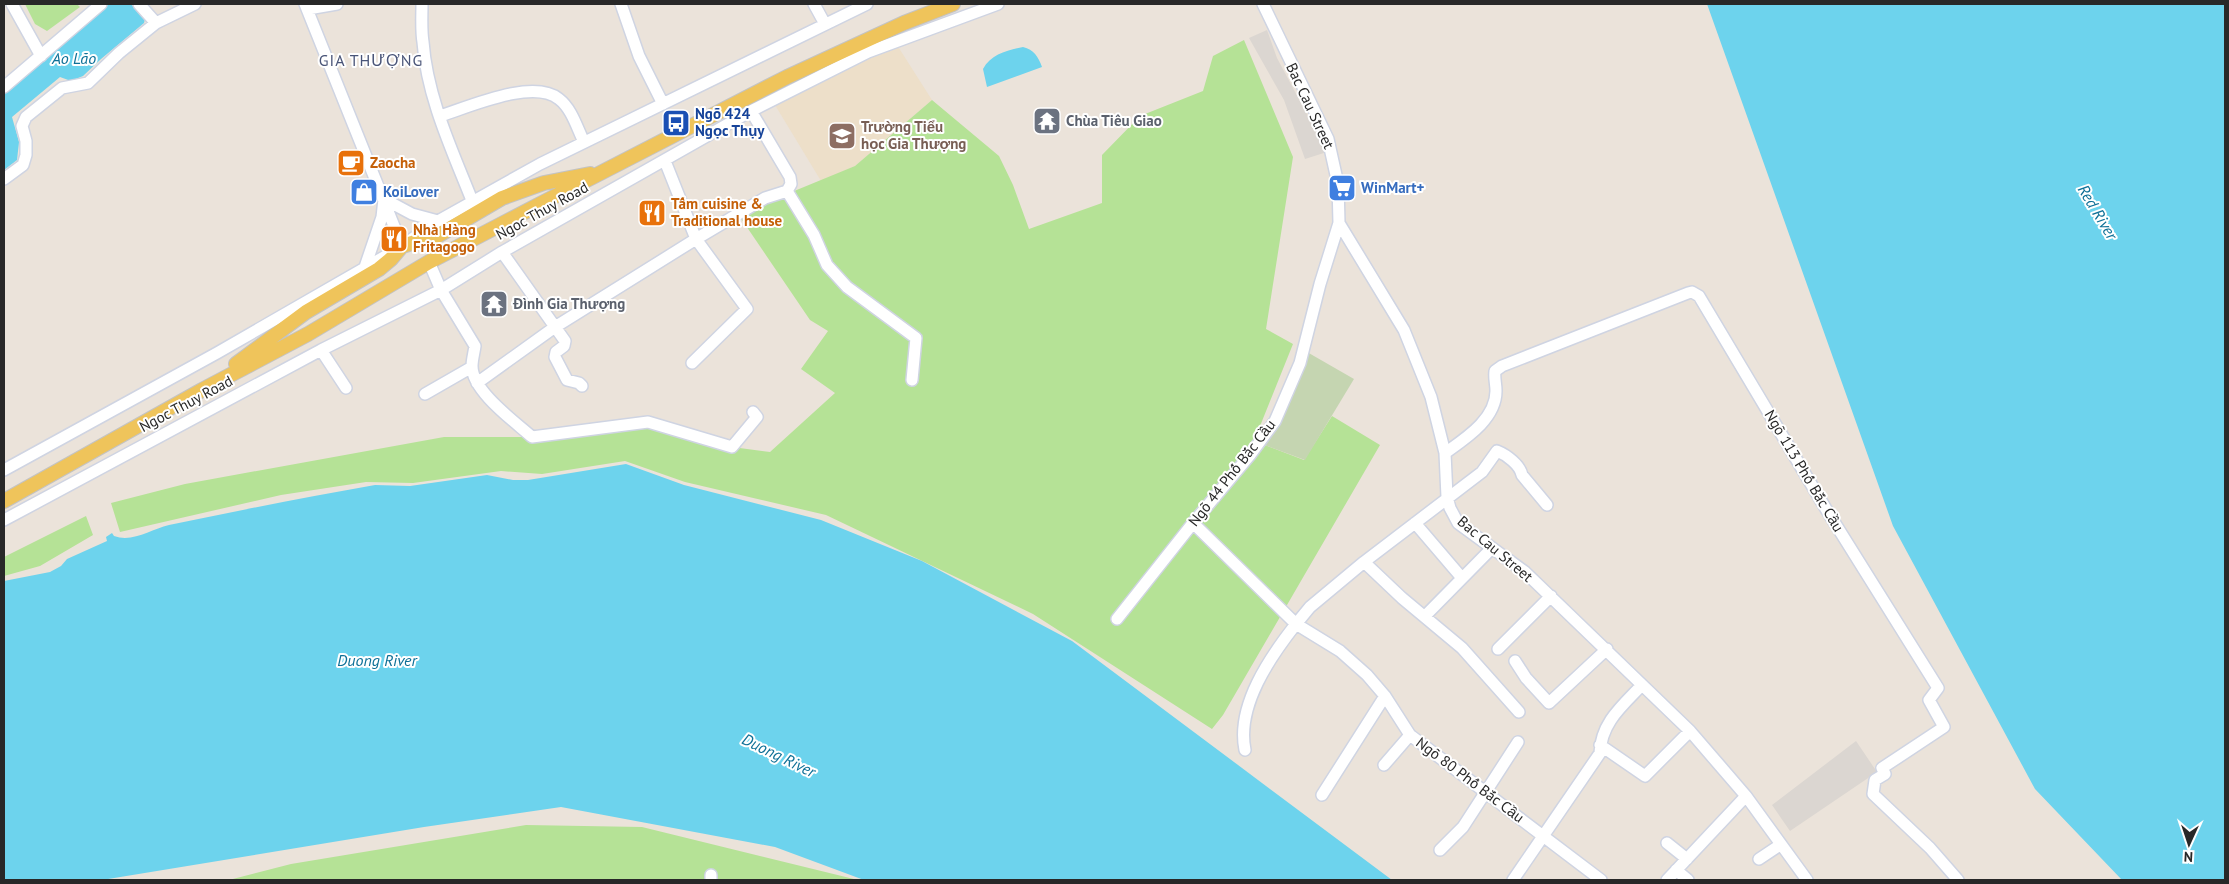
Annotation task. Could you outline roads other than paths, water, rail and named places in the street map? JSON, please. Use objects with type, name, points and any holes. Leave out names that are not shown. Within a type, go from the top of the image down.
[{"type":"main road","name":"Ngoc Thuy Road","points":[[4,501],[202,390],[308,334],[429,262],[846,49],[953,4]]},
{"type":"main road","points":[[202,390],[306,312],[379,269],[402,246],[439,235],[502,198],[544,183],[568,177],[598,174]]},
{"type":"street","points":[[12,4],[41,56]]},
{"type":"street","points":[[4,88],[101,4]]},
{"type":"street","points":[[139,4],[156,24]]},
{"type":"street","points":[[4,179],[23,165],[26,141],[22,126],[26,117],[62,88],[88,83],[119,53],[156,24],[196,4]]},
{"type":"street","points":[[337,4],[306,6],[402,246]]},
{"type":"street","points":[[422,4],[422,42],[430,82],[440,116],[473,203]]},
{"type":"street","points":[[621,4],[639,56],[663,104]]},
{"type":"street","points":[[814,4],[825,24]]},
{"type":"street","name":"Ngoc Thuy Road","points":[[4,470],[217,353],[402,246],[438,221],[473,203],[511,179],[825,24],[850,7],[866,4]]},
{"type":"street","name":"Ngoc Thuy Road","points":[[4,520],[321,350],[441,290],[502,252],[751,111],[868,52],[998,4]]},
{"type":"street","name":"Bac Cau Street","points":[[1262,4],[1328,139],[1338,184],[1339,223],[1404,330],[1432,397],[1445,453],[1447,498],[1458,522],[1525,572],[1607,649],[1641,686],[1690,732],[1746,796],[1772,829],[1780,845],[1808,880]]},
{"type":"street","points":[[440,116],[513,93],[536,90],[559,98],[569,110],[584,142]]},
{"type":"street","points":[[477,383],[555,327],[696,239],[765,198],[787,191],[791,184],[790,177],[751,111]]},
{"type":"street","points":[[665,161],[696,239],[747,309],[692,363]]},
{"type":"street","points":[[787,191],[814,235],[827,265],[847,287],[916,338],[912,380]]},
{"type":"street","points":[[384,199],[412,214],[438,221]]},
{"type":"street","points":[[366,267],[382,217],[384,199]]},
{"type":"street","name":"Ngõ 44 Phố Bắc Cầu","points":[[1117,618],[1250,455],[1275,421],[1300,363],[1320,284],[1339,223]]},
{"type":"street","points":[[502,252],[565,341],[564,346],[556,352],[555,357],[567,380],[579,382],[582,386]]},
{"type":"street","points":[[429,262],[441,290],[475,346],[472,367],[477,383],[497,407],[532,437],[648,422],[732,447],[757,416],[753,412]]},
{"type":"street","name":"Ngõ 113 Phố Bắc Cầu","points":[[1445,453],[1490,415],[1496,390],[1495,371],[1502,366],[1688,293],[1692,292],[1699,296],[1826,509],[1938,688],[1929,700],[1944,727],[1882,768],[1885,774],[1875,780],[1873,794],[1930,848],[1958,880]]},
{"type":"street","points":[[321,350],[346,388]]},
{"type":"street","points":[[425,394],[472,367]]},
{"type":"street","points":[[1245,750],[1242,738],[1244,726],[1251,701],[1266,667],[1278,647],[1310,607],[1364,562],[1482,472],[1497,451],[1521,470],[1522,476],[1548,505]]},
{"type":"street","name":"Ngõ 80 Phố Bắc Cầu","points":[[1193,523],[1296,624],[1340,651],[1367,675],[1385,696],[1410,735],[1601,880]]},
{"type":"street","points":[[1415,523],[1462,578]]},
{"type":"street","points":[[1425,616],[1492,548]]},
{"type":"street","points":[[1364,562],[1402,598],[1462,648],[1519,712]]},
{"type":"street","points":[[1498,649],[1551,596]]},
{"type":"street","points":[[1515,661],[1526,678],[1550,703],[1607,649]]},
{"type":"street","points":[[1513,880],[1542,835],[1600,753],[1600,745],[1611,717],[1641,686]]},
{"type":"street","points":[[1322,795],[1385,696]]},
{"type":"street","points":[[1600,745],[1645,776],[1690,732]]},
{"type":"street","points":[[1384,765],[1410,735]]},
{"type":"street","points":[[1440,850],[1463,827],[1518,742]]},
{"type":"street","points":[[1668,880],[1746,796]]},
{"type":"street","points":[[1667,843],[1687,859]]},
{"type":"street","points":[[1759,859],[1780,845]]},
{"type":"street","points":[[1676,870],[1688,880]]},
{"type":"water","name":"Ao Lão","points":[[103,4],[131,4],[145,19],[144,23],[83,76],[71,81],[60,77],[12,117],[19,142],[17,160],[4,170],[4,90]]},
{"type":"water","name":"Red River","points":[[1707,4],[2225,4],[2225,880],[2122,880],[2035,789],[1893,526]]},
{"type":"water","points":[[1023,47],[1035,54],[1042,67],[987,87],[983,69],[986,64],[995,56]]},
{"type":"water","name":"Duong River","points":[[626,464],[684,485],[821,520],[922,561],[1072,641],[1392,880],[864,880],[775,847],[561,807],[424,827],[102,880],[4,880],[4,581],[50,572],[61,566],[67,559],[107,541],[106,537],[112,533],[114,536],[121,538],[135,537],[169,525],[375,485],[410,486],[487,475],[513,480],[528,480]]},
{"type":"place","name":"Chùa Tiêu Giao","points":[[1047,121]]},
{"type":"place","name":"Ngõ 424 Ngọc Thụy","points":[[676,123]]},
{"type":"place","name":"Trường Tiểu học Gia Thượng","points":[[842,136]]},
{"type":"place","name":"Zaocha","points":[[351,163]]},
{"type":"place","name":"WinMart+","points":[[1342,188]]},
{"type":"place","name":"KoiLover","points":[[364,192]]},
{"type":"place","name":"Tấm cuisine & Traditional house","points":[[652,213]]},
{"type":"place","name":"Nhà Hàng Fritagogo","points":[[394,239]]},
{"type":"place","name":"Đình Gia Thượng","points":[[494,304]]},
{"type":"district","name":"GIA THƯỢNG","points":[[371,60]]}]
